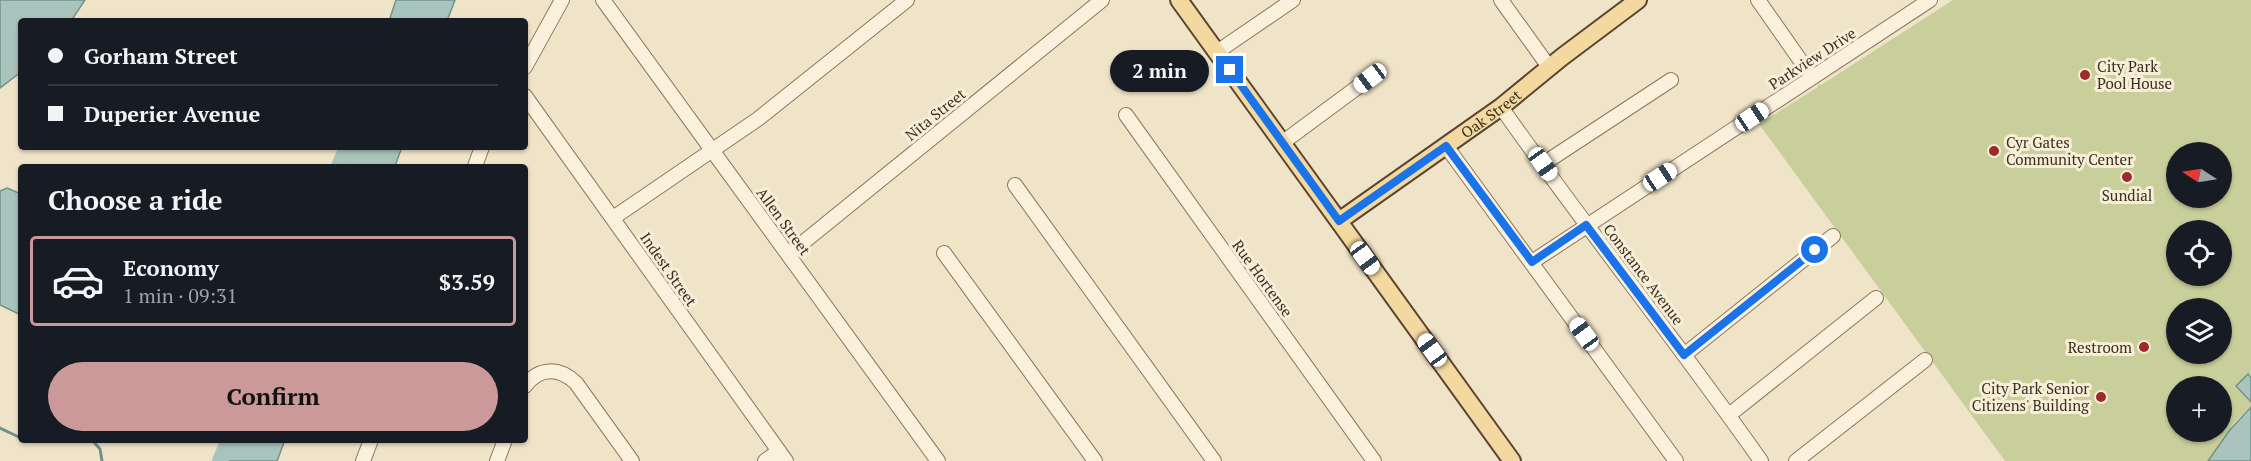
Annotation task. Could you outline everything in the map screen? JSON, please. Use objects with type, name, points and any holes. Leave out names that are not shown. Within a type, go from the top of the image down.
[{"type":"main road","points":[[1179,0],[1512,461]]},
{"type":"main road","name":"Oak Street","points":[[1339,221],[1501,107],[1549,67],[1638,0]]},
{"type":"street","points":[[528,62],[562,0]]},
{"type":"street","name":"Allen Street","points":[[603,0],[938,461]]},
{"type":"street","points":[[613,219],[758,119],[907,0]]},
{"type":"street","name":"Nita Street","points":[[789,254],[1102,0]]},
{"type":"street","points":[[1217,52],[1293,0]]},
{"type":"street","points":[[1501,0],[1549,67]]},
{"type":"street","points":[[1758,0],[1812,77]]},
{"type":"street","name":"Parkview Drive","points":[[1532,262],[1930,0]]},
{"type":"street","points":[[1282,142],[1370,78]]},
{"type":"street","points":[[1543,164],[1671,80]]},
{"type":"street","name":"Indest Street","points":[[528,100],[783,456]]},
{"type":"street","name":"Constance Avenue","points":[[1501,107],[1761,461]]},
{"type":"street","name":"Rue Hortense","points":[[1126,115],[1374,461]]},
{"type":"street","points":[[1446,146],[1676,461]]},
{"type":"street","points":[[1015,185],[1214,461]]},
{"type":"street","points":[[1684,355],[1833,236]]},
{"type":"street","points":[[944,253],[1095,461]]},
{"type":"street","points":[[1729,415],[1876,298]]},
{"type":"street","points":[[1796,461],[1925,360]]},
{"type":"street","points":[[528,383],[535,376],[545,372],[557,371],[568,375],[632,461]]},
{"type":"street","points":[[363,461],[370,443]]},
{"type":"street","points":[[496,461],[504,443]]},
{"type":"street","points":[[765,461],[783,456]]},
{"type":"green space","points":[[1953,0],[2251,0],[2251,406],[2232,426],[2232,376],[2166,376],[2166,442],[2221,442],[2208,461],[2005,461],[1759,124],[1818,87],[1818,84],[1821,85]]},
{"type":"water","points":[[0,0],[85,0],[73,18],[18,18],[18,74],[0,88]]},
{"type":"water","points":[[396,0],[455,0],[448,18],[390,18]]},
{"type":"water","points":[[344,150],[401,150],[396,164],[340,164]]},
{"type":"water","points":[[7,188],[18,193],[18,314],[0,305],[0,191]]},
{"type":"water","points":[[2248,374],[2251,378],[2251,402],[2236,386]]},
{"type":"water","points":[[2251,407],[2251,461],[2208,461],[2221,442],[2232,442],[2232,428]]},
{"type":"water","points":[[232,443],[284,443],[277,461],[225,461]]},
{"type":"waterway","points":[[340,164],[346,150]]},
{"type":"waterway","points":[[0,428],[18,437]]},
{"type":"waterway","points":[[95,443],[100,449],[102,461]]},
{"type":"waterway","points":[[220,461],[228,443]]},
{"type":"place","name":"City Park Pool House","points":[[2085,75]]},
{"type":"place","name":"Cyr Gates Community Center","points":[[1994,151]]},
{"type":"place","name":"Sundial","points":[[2127,177]]},
{"type":"place","name":"Restroom","points":[[2144,347]]},
{"type":"place","name":"City Park Senior Citizens' Building","points":[[2101,397]]},
{"type":"route","points":[[1230,70],[1339,221],[1446,146],[1532,262],[1586,225],[1684,355],[1815,250]]}]
